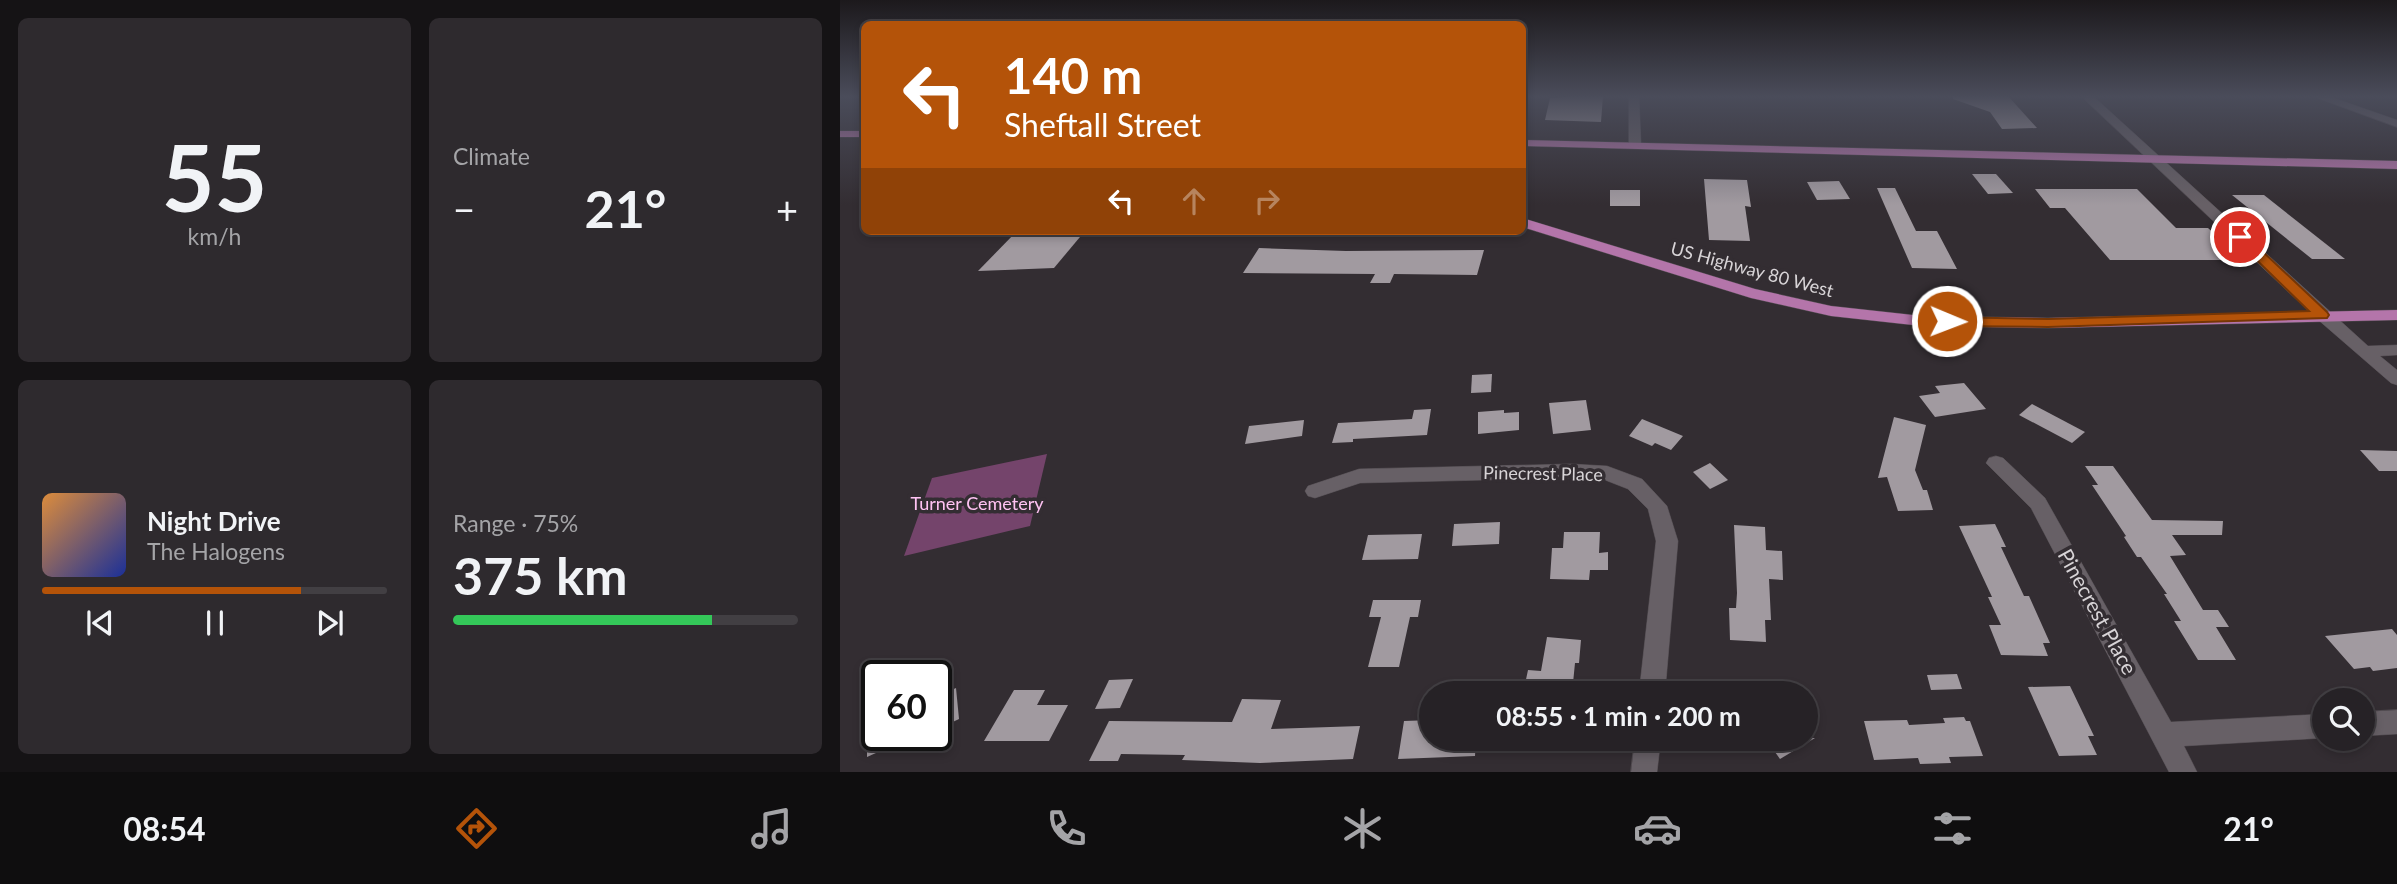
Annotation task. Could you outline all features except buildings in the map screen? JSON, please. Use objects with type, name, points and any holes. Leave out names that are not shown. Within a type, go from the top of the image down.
[{"type":"main road","points":[[840,134],[861,134]]},
{"type":"main road","points":[[1526,144],[1635,144],[2397,165]]},
{"type":"main road","name":"US Highway 80 West","points":[[1526,223],[1751,293],[1831,312],[1922,321],[2048,323],[2397,315]]},
{"type":"street","points":[[1635,132],[1635,144]]},
{"type":"street","points":[[2125,132],[2322,315],[2397,379]]},
{"type":"street","points":[[2364,351],[2397,350]]},
{"type":"street","name":"Pinecrest Place","points":[[1996,463],[2038,503],[2184,772]]},
{"type":"street","name":"Pinecrest Place","points":[[1315,491],[1359,476],[1559,471],[1607,473],[1635,484],[1657,506],[1667,541],[1653,681]]},
{"type":"street","points":[[2375,723],[2397,722]]},
{"type":"street","points":[[2165,735],[2312,727]]},
{"type":"street","points":[[1644,772],[1646,751]]},
{"type":"green space","name":"Turner Cemetery","points":[[1047,454],[1030,526],[904,556],[932,478]]},
{"type":"route","points":[[1947,321],[2048,323],[2322,315],[2240,237]]}]
